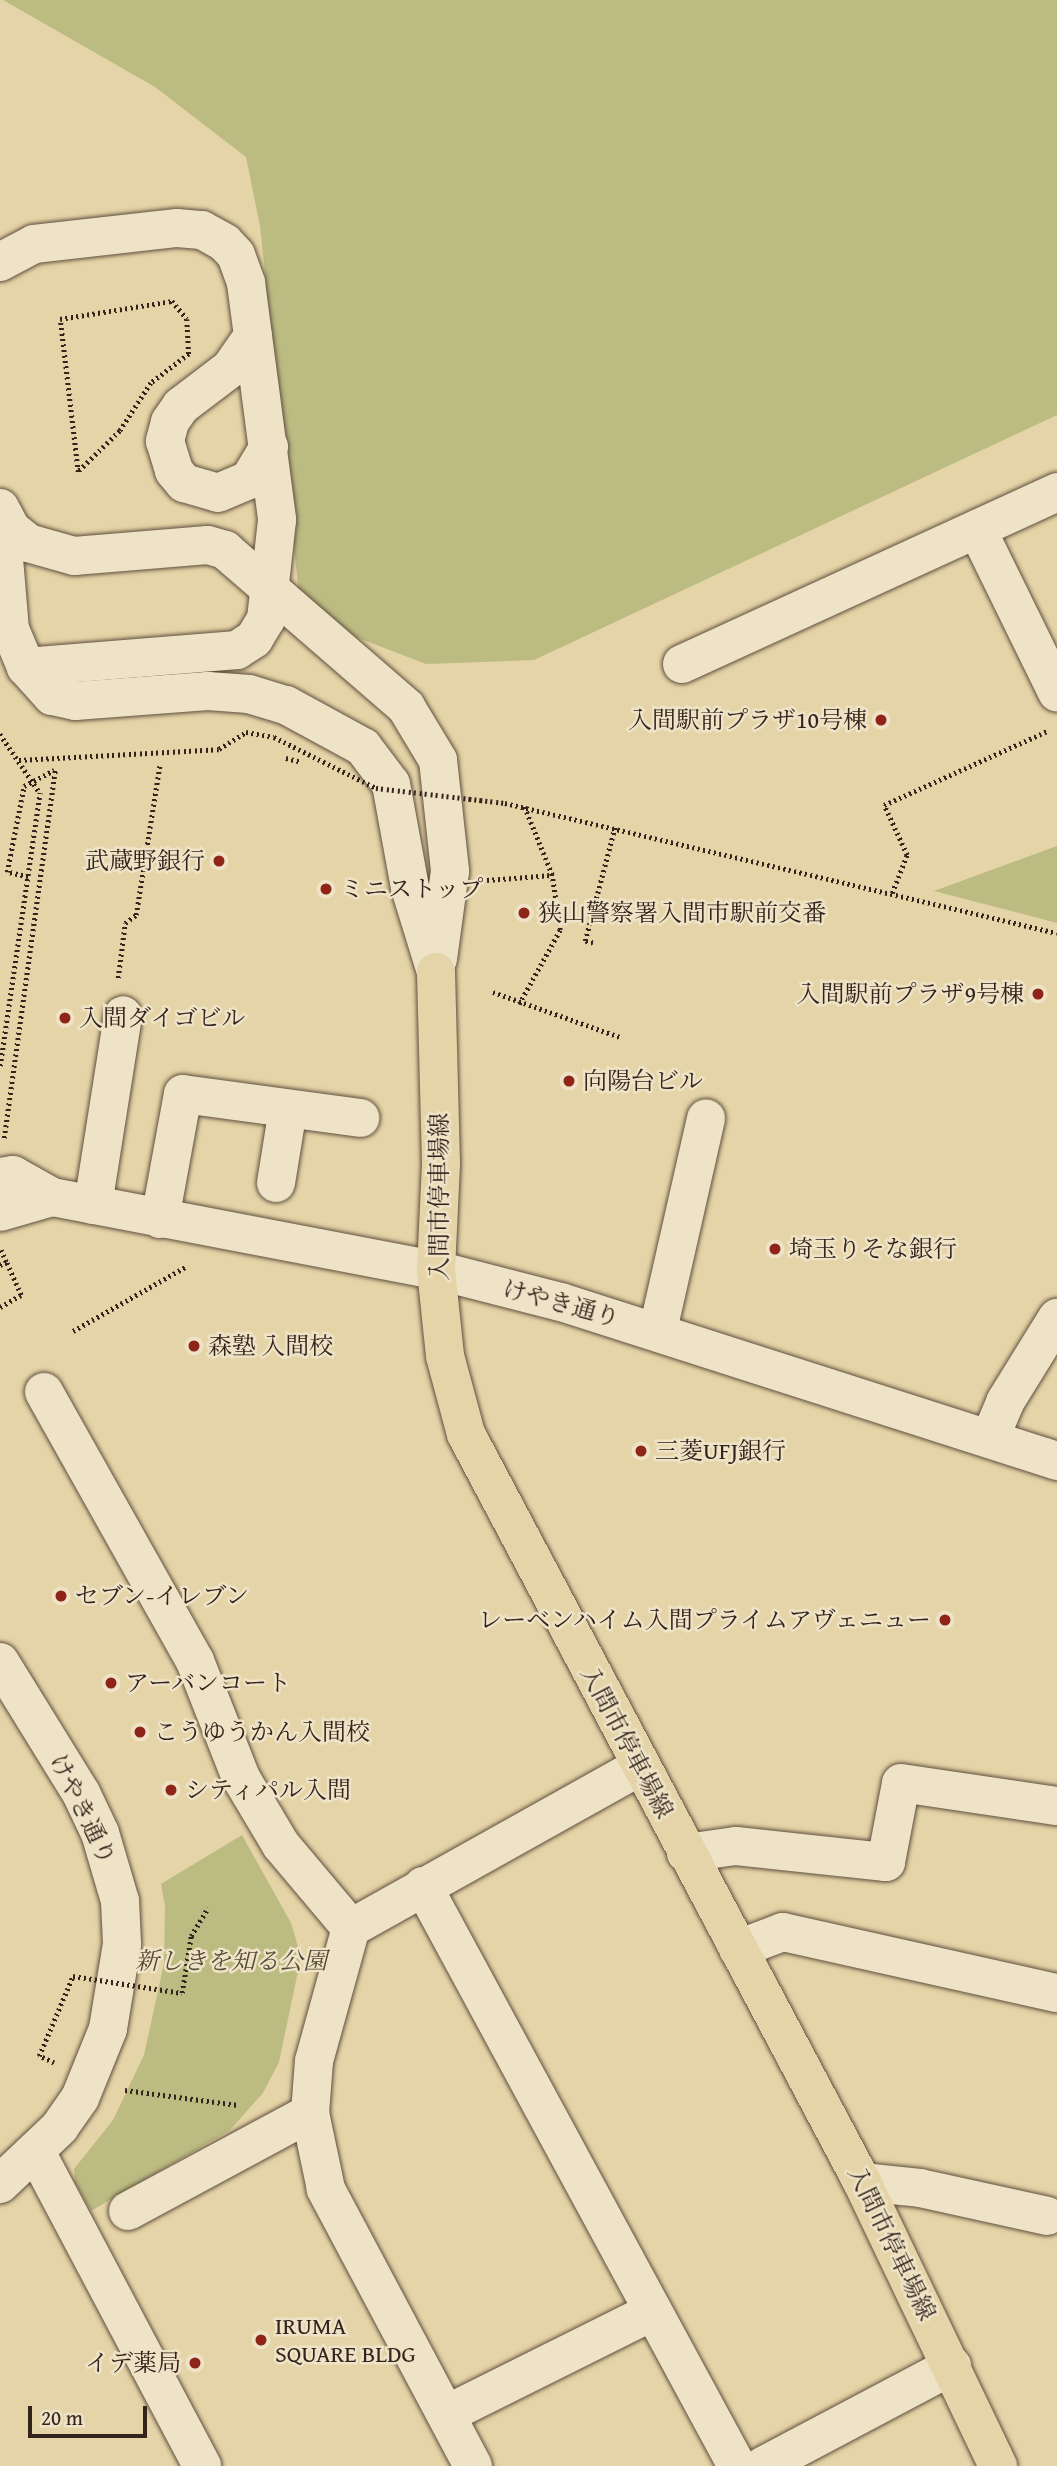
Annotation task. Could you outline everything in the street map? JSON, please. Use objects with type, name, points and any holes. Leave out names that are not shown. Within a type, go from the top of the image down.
[{"type":"main road","name":"入間市停車場線","points":[[436,972],[441,1164],[436,1270],[445,1356],[466,1434],[639,1767],[862,2182],[998,2466]]},
{"type":"street","points":[[0,262],[34,244],[177,228],[202,230],[236,254],[246,283],[269,447],[276,520],[271,593],[265,619],[254,639],[237,650],[26,667]]},
{"type":"street","points":[[253,335],[231,368],[181,406],[170,422],[165,441],[174,471],[184,483],[218,493],[249,480],[269,447]]},
{"type":"street","points":[[682,664],[1057,492]]},
{"type":"street","points":[[0,509],[11,528],[28,542],[74,556]]},
{"type":"street","points":[[0,509],[7,612],[26,667],[52,696],[75,701],[208,691],[249,694],[286,705],[363,747],[391,784],[410,888],[436,972]]},
{"type":"street","points":[[977,529],[1057,692]]},
{"type":"street","points":[[7,612],[27,579],[74,556],[208,545],[225,550],[271,593],[406,707],[438,760],[450,871],[436,972]]},
{"type":"street","points":[[93,1205],[122,1015]]},
{"type":"street","points":[[160,1219],[183,1094],[360,1118]]},
{"type":"street","points":[[276,1183],[288,1109]]},
{"type":"street","points":[[657,1330],[706,1118]]},
{"type":"street","name":"けやき通り","points":[[1,1160],[13,1175],[52,1197],[436,1270],[657,1330],[1057,1461]]},
{"type":"street","name":"けやき通り","points":[[0,1212],[52,1197]]},
{"type":"street","points":[[990,1438],[1005,1402],[1057,1318]]},
{"type":"street","points":[[44,1392],[195,1661],[241,1778],[281,1845],[351,1928]]},
{"type":"street","name":"けやき通り","points":[[0,1662],[81,1793],[112,1866],[120,1901],[122,1944],[108,2029],[80,2098],[36,2152],[0,2184]]},
{"type":"street","points":[[473,2466],[326,2189],[310,2113],[314,2061],[351,1928],[639,1767]]},
{"type":"street","points":[[686,1853],[736,1846],[886,1862],[901,1783],[1057,1806]]},
{"type":"street","points":[[423,1886],[650,2313],[737,2466]]},
{"type":"street","points":[[738,1949],[783,1932],[1057,1993]]},
{"type":"street","points":[[128,2211],[310,2113]]},
{"type":"street","points":[[36,2152],[202,2466]]},
{"type":"street","points":[[862,2182],[920,2188],[1047,2216]]},
{"type":"street","points":[[447,2414],[650,2313]]},
{"type":"street","points":[[763,2466],[952,2366]]},
{"type":"path","points":[[172,301],[187,318],[188,354],[151,383],[120,431],[78,472],[60,318],[172,301]]},
{"type":"path","points":[[892,893],[906,855],[884,806],[1049,730]]},
{"type":"path","points":[[19,760],[219,749],[246,732],[274,737],[376,788],[524,806],[1057,933]]},
{"type":"path","points":[[0,734],[40,793],[0,1066]]},
{"type":"path","points":[[122,1015],[115,1002],[125,923],[136,915],[160,764]]},
{"type":"path","points":[[1,1160],[55,770],[24,786],[7,872],[28,877]]},
{"type":"path","points":[[519,1004],[560,930],[552,875],[524,806]]},
{"type":"path","points":[[593,943],[585,941],[615,827]]},
{"type":"path","points":[[486,880],[552,875]]},
{"type":"path","points":[[493,992],[519,1004],[620,1037]]},
{"type":"path","points":[[0,1307],[21,1295],[2,1252]]},
{"type":"path","points":[[0,1265],[6,1262]]},
{"type":"path","points":[[74,1331],[185,1267]]},
{"type":"path","points":[[39,2056],[73,1976],[183,1993],[191,1936],[208,1908]]},
{"type":"path","points":[[122,2090],[176,2100]]},
{"type":"green space","points":[[3,0],[1057,0],[1057,415],[534,660],[426,664],[345,633],[299,594],[260,226],[246,157],[155,87]]},
{"type":"green space","points":[[1057,846],[1057,923],[934,891]]},
{"type":"green space","name":"新しきを知る公園","points":[[242,1835],[291,1923],[301,1957],[279,2062],[263,2093],[230,2130],[91,2211],[75,2183],[74,2169],[113,2120],[144,2055],[164,1963],[165,1906],[161,1884]]},
{"type":"place","name":"入間駅前プラザ10号棟","points":[[881,720]]},
{"type":"place","name":"武蔵野銀行","points":[[219,861]]},
{"type":"place","name":"ミニストップ","points":[[326,889]]},
{"type":"place","name":"狭山警察署入間市駅前交番","points":[[524,913]]},
{"type":"place","name":"入間駅前プラザ9号棟","points":[[1038,994]]},
{"type":"place","name":"入間ダイゴビル","points":[[65,1018]]},
{"type":"place","name":"向陽台ビル","points":[[569,1081]]},
{"type":"place","name":"埼玉りそな銀行","points":[[775,1249]]},
{"type":"place","name":"森塾 入間校","points":[[194,1346]]},
{"type":"place","name":"三菱UFJ銀行","points":[[641,1451]]},
{"type":"place","name":"セブン-イレブン","points":[[61,1596]]},
{"type":"place","name":"レーベンハイム入間プライムアヴェニュー","points":[[945,1620]]},
{"type":"place","name":"アーバンコート","points":[[111,1683]]},
{"type":"place","name":"こうゆうかん入間校","points":[[140,1732]]},
{"type":"place","name":"シティパル入間","points":[[171,1790]]},
{"type":"place","name":"IRUMA SQUARE BLDG","points":[[261,2340]]},
{"type":"place","name":"イデ薬局","points":[[195,2363]]}]
